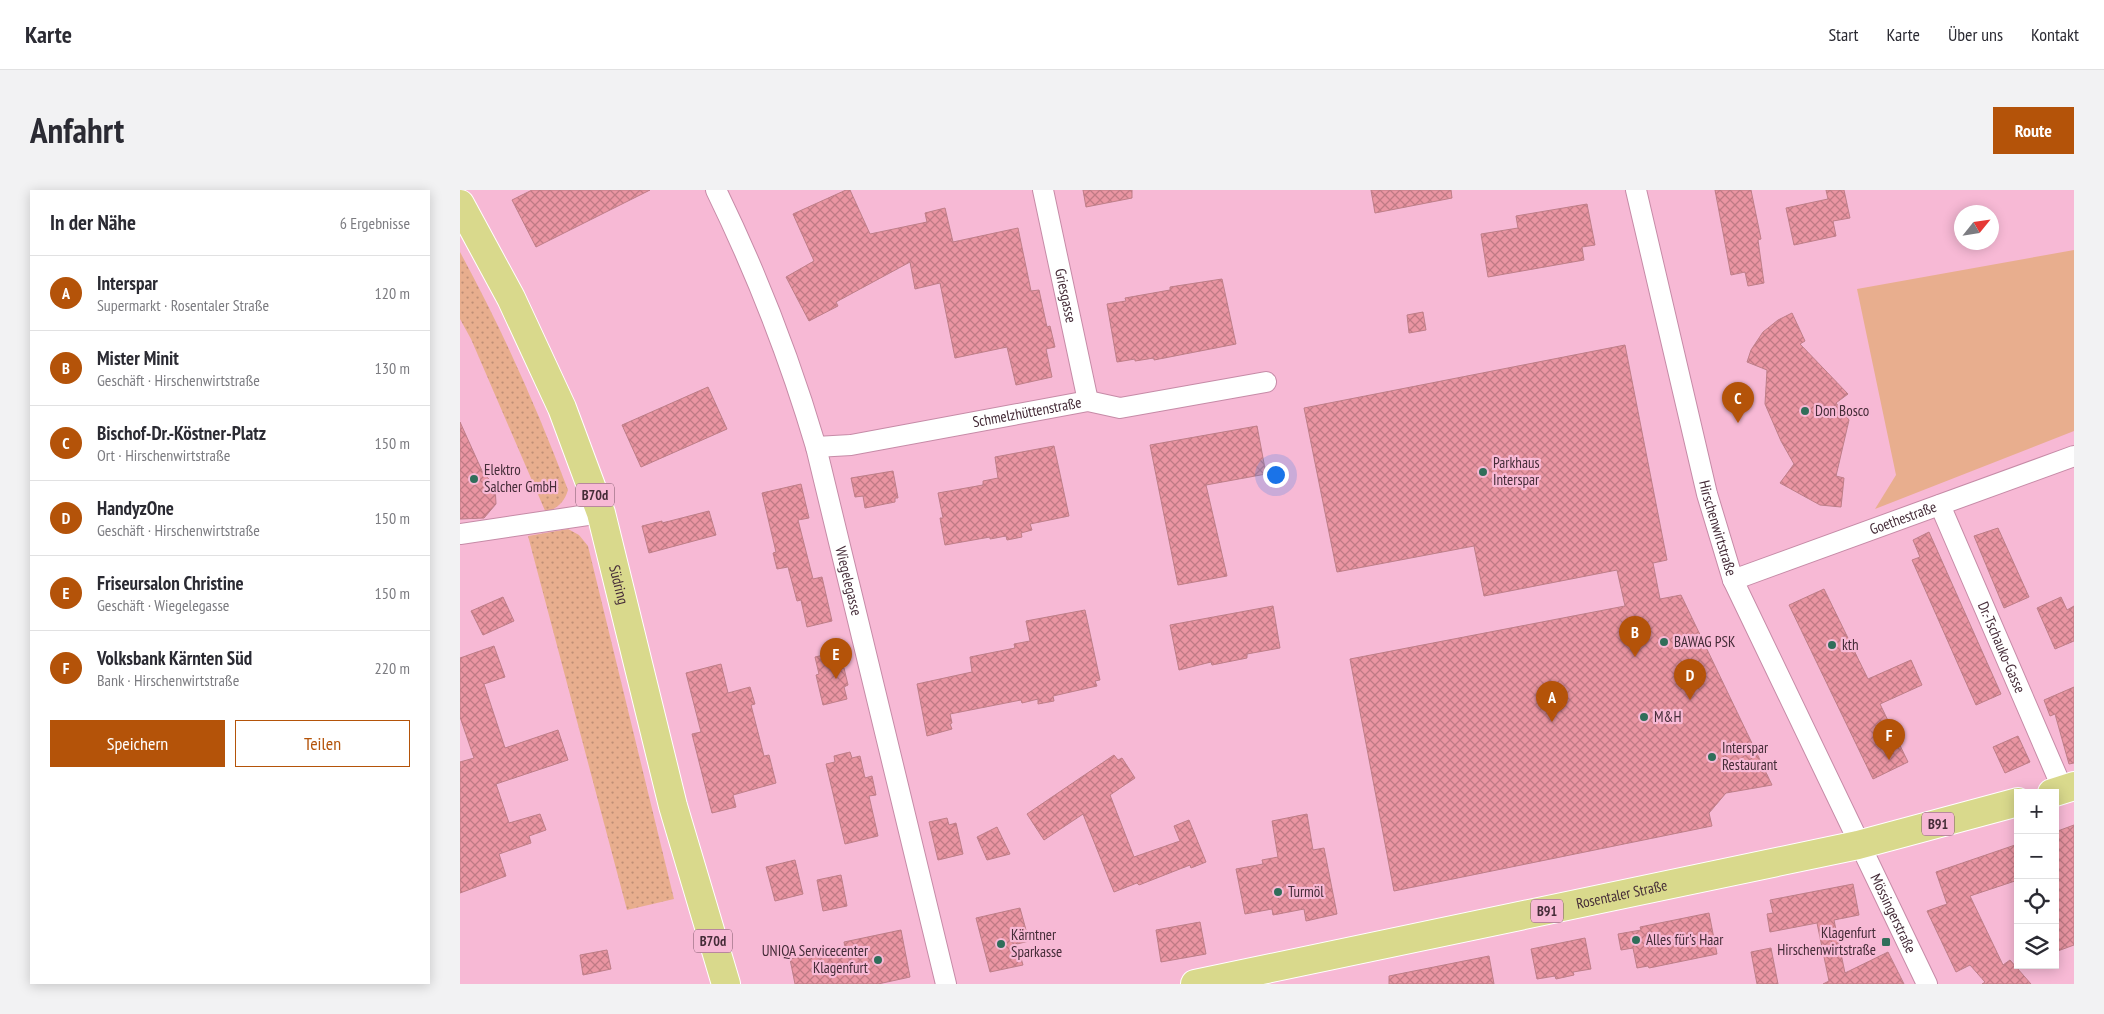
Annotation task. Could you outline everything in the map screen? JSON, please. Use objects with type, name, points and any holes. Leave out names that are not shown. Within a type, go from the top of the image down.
[{"type":"main road","name":"Südring","points":[[460,204],[511,298],[562,408],[601,513],[673,806],[726,984]]},
{"type":"main road","name":"Rosentaler Straße","points":[[1194,984],[1239,980],[1858,845],[2014,803]]},
{"type":"street","name":"Wiegelegasse","points":[[716,190],[778,331],[800,392],[816,447],[946,984]]},
{"type":"street","name":"Griesgasse","points":[[1043,190],[1088,401]]},
{"type":"street","name":"Hirschenwirtstraße","points":[[1636,190],[1707,494],[1732,580],[1858,845]]},
{"type":"street","name":"Schmelzhüttenstraße","points":[[816,447],[851,445],[1088,401],[1120,408],[1266,382]]},
{"type":"street","name":"Goethestraße","points":[[1732,580],[2074,456]]},
{"type":"street","name":"Dr.-Tschauko-Gasse","points":[[1940,505],[2063,790]]},
{"type":"street","points":[[460,534],[601,513]]},
{"type":"street","name":"Mössingerstraße","points":[[1858,845],[1926,984]]},
{"type":"shaded area","points":[[2074,250],[2074,431],[1875,509],[1896,475],[1857,289]]},
{"type":"shaded area","points":[[460,252],[518,369],[568,490],[560,504],[546,513],[471,339],[460,319]]},
{"type":"shaded area","points":[[568,529],[579,535],[588,546],[674,899],[627,910],[528,536]]},
{"type":"building","points":[[532,190],[650,190],[536,247],[512,200]]},
{"type":"building","points":[[846,190],[850,190],[870,234],[927,222],[925,213],[945,208],[953,242],[1018,228],[1031,291],[1039,290],[1047,327],[1050,326],[1055,347],[1046,349],[1052,377],[1016,385],[1007,347],[955,358],[940,283],[915,289],[910,262],[836,302],[838,306],[809,321],[786,277],[814,261],[793,214]]},
{"type":"building","points":[[1083,190],[1132,190],[1132,198],[1086,207]]},
{"type":"building","points":[[1371,190],[1451,190],[1452,198],[1375,213]]},
{"type":"building","points":[[1715,190],[1751,190],[1761,239],[1758,240],[1764,283],[1748,286],[1745,272],[1731,275]]},
{"type":"building","points":[[1826,190],[1844,190],[1850,218],[1833,221],[1836,236],[1794,245],[1786,208],[1828,199]]},
{"type":"building","points":[[1587,204],[1595,245],[1582,247],[1584,260],[1488,277],[1481,234],[1518,228],[1516,216]]},
{"type":"building","points":[[1222,279],[1236,344],[1154,360],[1154,358],[1135,361],[1135,359],[1117,362],[1107,304],[1126,301],[1125,298],[1170,290],[1170,287]]},
{"type":"building","points":[[1423,312],[1426,330],[1409,333],[1407,315]]},
{"type":"building","name":"Don Bosco","points":[[1792,313],[1805,341],[1800,344],[1848,394],[1836,403],[1849,420],[1836,476],[1844,478],[1841,507],[1820,505],[1780,483],[1794,464],[1781,441],[1765,404],[1767,370],[1747,362],[1751,350],[1763,332],[1778,320]]},
{"type":"building","points":[[1625,345],[1667,560],[1653,563],[1660,599],[1681,595],[1772,785],[1726,793],[1709,813],[1712,826],[1394,891],[1350,659],[1625,606],[1617,570],[1484,596],[1474,546],[1337,572],[1304,408]]},
{"type":"building","points":[[708,387],[727,429],[641,467],[622,425]]},
{"type":"building","name":"Elektro Salcher GmbH","points":[[460,422],[483,473],[495,485],[496,504],[484,518],[460,519]]},
{"type":"building","points":[[1257,426],[1266,474],[1206,485],[1227,576],[1178,585],[1150,445]]},
{"type":"building","points":[[1054,446],[1069,516],[1030,524],[1032,530],[1021,533],[1022,537],[1007,540],[1006,536],[990,539],[990,537],[945,545],[940,518],[943,518],[938,493],[983,485],[983,481],[998,478],[995,457]]},
{"type":"building","points":[[893,471],[898,498],[895,498],[895,502],[865,508],[863,496],[855,497],[851,478]]},
{"type":"building","points":[[801,484],[809,518],[798,520],[813,579],[822,577],[832,621],[807,627],[801,600],[797,601],[788,567],[777,569],[773,553],[776,552],[762,493]]},
{"type":"building","points":[[709,511],[716,535],[649,553],[642,526]]},
{"type":"building","points":[[1998,528],[2029,597],[2004,608],[1974,536]]},
{"type":"building","points":[[1929,532],[2001,694],[1976,705],[1912,560],[1920,557],[1913,540]]},
{"type":"building","points":[[1824,589],[1868,679],[1911,660],[1922,685],[1880,704],[1908,762],[1873,779],[1789,605]]},
{"type":"building","points":[[503,597],[514,621],[483,635],[471,611]]},
{"type":"building","points":[[2061,597],[2067,610],[2074,606],[2074,641],[2055,649],[2037,608]]},
{"type":"building","points":[[1273,606],[1280,648],[1247,654],[1247,658],[1212,665],[1211,662],[1179,670],[1170,625]]},
{"type":"building","points":[[1085,610],[1100,680],[1095,681],[1097,686],[1053,696],[1054,701],[1038,704],[1038,699],[1022,703],[1021,700],[950,714],[952,729],[927,736],[917,684],[972,672],[970,657],[1015,648],[1014,644],[1030,641],[1026,621]]},
{"type":"building","points":[[494,646],[505,677],[484,684],[505,748],[558,730],[568,760],[496,784],[509,823],[540,814],[546,830],[529,836],[531,843],[499,854],[506,876],[460,893],[460,762],[474,758],[460,717],[460,658]]},
{"type":"building","points":[[837,652],[841,669],[844,668],[848,685],[844,687],[847,699],[823,705],[816,675],[819,674],[815,657]]},
{"type":"building","points":[[721,664],[728,693],[750,687],[755,704],[751,705],[764,756],[769,755],[776,783],[733,795],[736,807],[712,813],[692,734],[701,732],[686,673]]},
{"type":"building","points":[[2074,687],[2074,763],[2069,764],[2055,714],[2050,716],[2044,700]]},
{"type":"building","points":[[2018,736],[2030,762],[2005,773],[1993,747]]},
{"type":"building","points":[[850,752],[852,758],[860,756],[865,778],[872,776],[876,795],[869,796],[878,836],[845,844],[826,764],[835,762],[834,756]]},
{"type":"building","points":[[1114,755],[1118,760],[1122,758],[1135,778],[1110,795],[1134,857],[1180,841],[1174,826],[1189,820],[1206,862],[1191,868],[1190,865],[1139,885],[1137,883],[1114,892],[1083,814],[1044,840],[1027,814]]},
{"type":"building","points":[[1307,814],[1313,850],[1324,848],[1337,914],[1306,921],[1304,909],[1273,915],[1272,909],[1245,914],[1236,869],[1263,864],[1262,860],[1278,857],[1272,821]]},
{"type":"building","points":[[947,818],[949,825],[956,823],[963,854],[938,860],[929,822]]},
{"type":"building","points":[[2074,825],[2074,945],[2059,951],[2059,834],[2059,831]]},
{"type":"building","points":[[997,827],[1010,854],[987,860],[977,837]]},
{"type":"building","points":[[2014,845],[2014,881],[1970,896],[2003,965],[2010,960],[2014,965],[2014,969],[2018,969],[2031,984],[1982,984],[1985,982],[1970,965],[1956,972],[1927,911],[1947,904],[1936,872]]},
{"type":"building","points":[[795,860],[803,894],[775,901],[766,867]]},
{"type":"building","points":[[841,875],[847,906],[823,911],[817,880]]},
{"type":"building","points":[[1853,884],[1859,915],[1834,920],[1845,973],[1888,952],[1904,984],[1823,984],[1829,981],[1817,923],[1770,932],[1767,914],[1773,913],[1770,900]]},
{"type":"building","points":[[1020,908],[1029,941],[1017,944],[1023,965],[990,972],[976,918]]},
{"type":"building","points":[[1709,913],[1717,954],[1649,968],[1648,966],[1637,968],[1633,948],[1621,950],[1618,934],[1641,930],[1640,927]]},
{"type":"building","points":[[1200,922],[1206,954],[1161,962],[1156,930]]},
{"type":"building","points":[[901,930],[910,977],[878,984],[795,984],[790,959],[845,948],[844,942]]},
{"type":"building","points":[[1585,938],[1591,969],[1573,972],[1574,975],[1556,979],[1555,976],[1537,979],[1531,949]]},
{"type":"building","points":[[1771,948],[1778,984],[1757,984],[1751,952]]},
{"type":"building","points":[[607,950],[611,969],[583,975],[580,955]]},
{"type":"building","points":[[1489,956],[1494,984],[1389,984],[1389,976]]},
{"type":"place","name":"Don Bosco","points":[[1805,411]]},
{"type":"place","name":"Bischof-Dr.-Köstner-Platz","points":[[1738,423]]},
{"type":"place","name":"Parkhaus Interspar","points":[[1483,472]]},
{"type":"place","name":"Elektro Salcher GmbH","points":[[474,479]]},
{"type":"place","name":"BAWAG PSK","points":[[1664,642]]},
{"type":"place","name":"kth","points":[[1832,645]]},
{"type":"place","name":"Mister Minit","points":[[1635,657]]},
{"type":"place","name":"Friseursalon Christine","points":[[836,679]]},
{"type":"place","name":"HandyzOne","points":[[1690,700]]},
{"type":"place","name":"M&H","points":[[1644,717]]},
{"type":"place","name":"Interspar","points":[[1552,722]]},
{"type":"place","name":"Interspar Restaurant","points":[[1712,757]]},
{"type":"place","name":"Volksbank Kärnten Süd","points":[[1889,760]]},
{"type":"place","name":"Turmöl","points":[[1278,892]]},
{"type":"place","name":"Alles für's Haar","points":[[1636,940]]},
{"type":"place","name":"Klagenfurt Hirschenwirtstraße","points":[[1886,942]]},
{"type":"place","name":"Kärntner Sparkasse","points":[[1001,944]]},
{"type":"place","name":"UNIQA Servicecenter Klagenfurt","points":[[878,960]]}]
